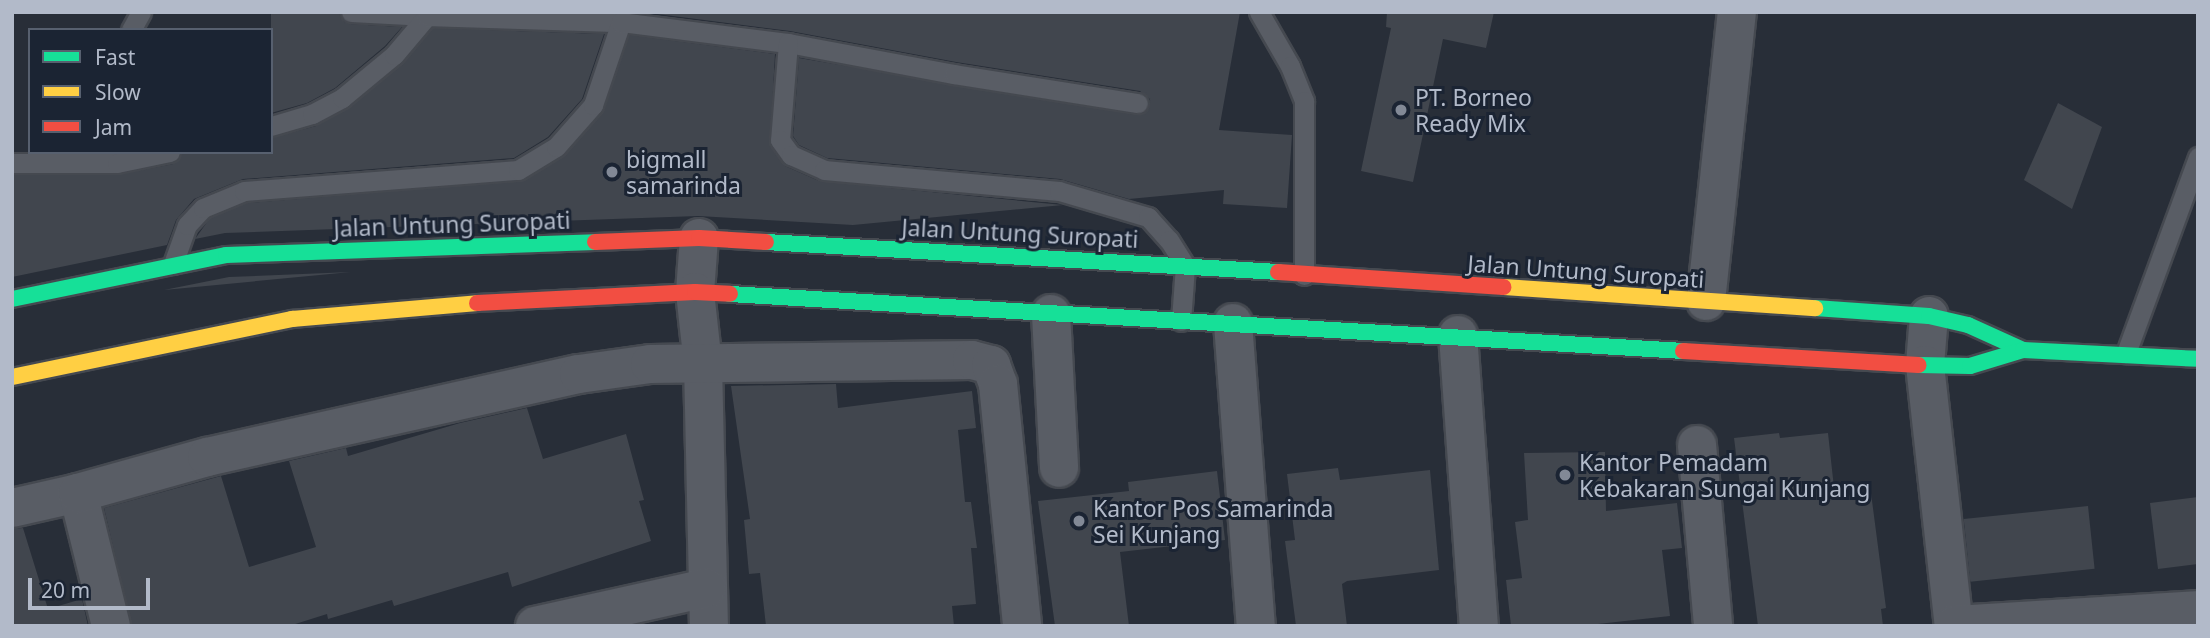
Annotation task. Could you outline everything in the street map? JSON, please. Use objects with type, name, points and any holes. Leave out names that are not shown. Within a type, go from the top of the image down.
[{"type":"main road","name":"Jalan Untung Suropati","points":[[12,299],[226,255],[699,238],[1185,266],[1929,316],[1968,325],[2023,350]]},
{"type":"main road","name":"Jalan Untung Suropati","points":[[12,377],[292,319],[489,302],[695,292],[1458,335],[1925,365],[1970,366],[2023,350],[2126,353],[2198,359]]},
{"type":"street","points":[[1706,302],[1737,12]]},
{"type":"street","points":[[699,238],[695,292],[703,364],[709,626]]},
{"type":"street","points":[[1051,314],[1059,468]]},
{"type":"street","points":[[1929,316],[1925,365],[1954,625],[2198,610]]},
{"type":"street","points":[[1233,323],[1256,626]]},
{"type":"street","points":[[1458,335],[1479,626]]},
{"type":"street","points":[[12,508],[78,493],[206,457],[579,374],[650,364],[972,360],[990,365],[998,384],[1022,626]]},
{"type":"street","points":[[1697,444],[1713,626]]},
{"type":"street","points":[[78,493],[111,626]]},
{"type":"street","points":[[535,626],[707,588]]},
{"type":"lane","points":[[132,28],[141,12]]},
{"type":"lane","points":[[351,12],[621,22],[788,43],[954,74],[1138,103]]},
{"type":"lane","points":[[1259,12],[1290,66],[1304,101],[1304,275]]},
{"type":"lane","points":[[273,125],[312,114],[342,98],[394,55],[427,16]]},
{"type":"lane","points":[[173,264],[187,225],[203,208],[244,191],[518,170],[556,147],[593,105],[621,22]]},
{"type":"lane","points":[[788,43],[780,140],[791,155],[824,170],[1059,191],[1149,218],[1169,240],[1185,266],[1181,321]]},
{"type":"lane","points":[[12,163],[117,163],[160,154]]},
{"type":"lane","points":[[2126,353],[2198,157]]},
{"type":"building","points":[[271,12],[339,12],[344,22],[350,24],[402,27],[385,46],[335,88],[307,103],[273,112]]},
{"type":"building","points":[[642,12],[1240,12],[1219,130],[1292,135],[1287,208],[1223,204],[1224,190],[1129,199],[1060,179],[827,158],[799,145],[793,136],[799,58],[1136,115],[1147,111],[1150,99],[1140,91],[956,62],[790,31]]},
{"type":"building","name":"PT. Borneo Ready Mix","points":[[1387,12],[1494,12],[1486,48],[1443,39],[1413,182],[1361,171],[1391,28],[1386,27]]},
{"type":"building","points":[[433,28],[604,34],[582,99],[548,137],[514,158],[243,179],[194,199],[176,220],[167,245],[12,277],[12,175],[117,175],[173,164],[180,154],[273,154],[273,137],[316,126],[350,107],[402,64]]},
{"type":"building","points":[[629,35],[775,54],[770,146],[785,166],[819,181],[1063,205],[853,225],[698,216],[225,233],[195,239],[210,218],[247,203],[524,181],[565,155],[602,113]]},
{"type":"building","points":[[2058,103],[2102,127],[2072,209],[2024,180]]},
{"type":"building","points":[[351,272],[164,290],[229,277]]},
{"type":"building","points":[[836,384],[838,408],[972,391],[976,428],[958,430],[965,502],[971,502],[977,548],[971,548],[976,604],[952,606],[954,626],[766,626],[760,573],[749,574],[744,520],[750,519],[731,386]]},
{"type":"building","points":[[527,408],[543,459],[626,434],[644,500],[639,501],[651,541],[512,587],[508,572],[394,606],[392,600],[328,619],[327,614],[289,626],[132,626],[104,508],[221,476],[249,567],[316,547],[289,461],[346,448],[348,456],[460,423]]},
{"type":"building","points":[[1779,433],[1780,438],[1828,433],[1835,497],[1871,493],[1886,608],[1881,609],[1883,626],[1758,626],[1734,438]]},
{"type":"building","points":[[1605,452],[1606,511],[1677,503],[1682,548],[1662,550],[1670,616],[1580,626],[1511,626],[1506,580],[1522,578],[1515,522],[1528,520],[1524,453]]},
{"type":"building","points":[[1338,468],[1340,480],[1430,470],[1439,570],[1347,581],[1342,584],[1347,626],[1296,626],[1285,541],[1295,540],[1287,474]]},
{"type":"building","points":[[1217,471],[1225,540],[1120,552],[1129,626],[1055,626],[1038,501],[1129,491],[1128,482]]},
{"type":"building","points":[[2198,497],[2198,564],[2158,569],[2150,503]]},
{"type":"building","points":[[2088,506],[2095,569],[1970,582],[1964,519]]},
{"type":"building","points":[[23,528],[48,609],[82,599],[88,626],[12,626],[12,529]]},
{"type":"traffic: fast","points":[[12,299],[226,255],[595,242]]},
{"type":"traffic: fast","points":[[766,242],[1278,272]]},
{"type":"traffic: fast","points":[[730,294],[1683,351]]},
{"type":"traffic: fast","points":[[1815,308],[1929,316],[1968,325],[2023,350]]},
{"type":"traffic: fast","points":[[1919,365],[1970,366],[2023,350],[2198,359]]},
{"type":"traffic: slow","points":[[1504,287],[1815,308]]},
{"type":"traffic: slow","points":[[12,377],[292,319],[477,303]]},
{"type":"traffic: jam","points":[[595,242],[699,238],[766,242]]},
{"type":"traffic: jam","points":[[1278,272],[1504,287]]},
{"type":"traffic: jam","points":[[477,303],[695,292],[730,294]]},
{"type":"traffic: jam","points":[[1683,351],[1919,365]]},
{"type":"place","name":"PT. Borneo Ready Mix","points":[[1401,110]]},
{"type":"place","name":"bigmall samarinda","points":[[612,172]]},
{"type":"place","name":"Kantor Pemadam Kebakaran Sungai Kunjang","points":[[1565,475]]},
{"type":"place","name":"Kantor Pos Samarinda Sei Kunjang","points":[[1079,521]]}]
